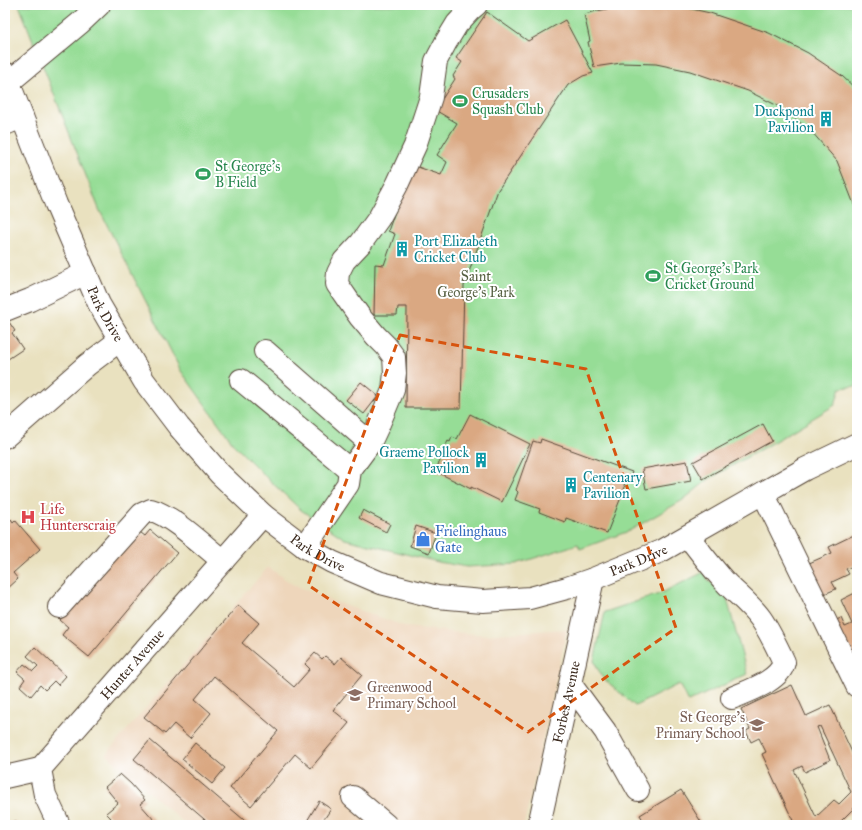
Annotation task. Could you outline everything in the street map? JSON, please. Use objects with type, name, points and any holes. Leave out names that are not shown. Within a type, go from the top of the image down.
[{"type":"street","points":[[7,78],[80,23],[99,5]]},
{"type":"street","points":[[305,546],[348,484],[350,470],[370,442],[393,390],[395,373],[394,357],[364,322],[337,284],[338,273],[344,261],[361,243],[379,218],[397,185],[414,146],[431,97],[436,61],[457,24],[476,5]]},
{"type":"street","name":"Park Drive","points":[[7,78],[13,120],[56,204],[99,304],[144,381],[179,428],[220,474],[263,514],[305,546],[332,562],[381,583],[437,597],[483,602],[530,598],[593,579],[661,551],[805,469],[857,444]]},
{"type":"street","points":[[5,310],[30,300],[86,273]]},
{"type":"street","points":[[5,437],[87,366],[120,340]]},
{"type":"street","points":[[265,351],[370,442]]},
{"type":"street","points":[[241,380],[350,470]]},
{"type":"street","points":[[763,493],[857,686]]},
{"type":"street","points":[[59,607],[142,514],[151,510],[161,513],[223,561]]},
{"type":"street","name":"Hunter Avenue","points":[[40,769],[263,514]]},
{"type":"street","points":[[688,536],[710,566],[749,605],[760,619],[777,646],[784,662],[781,671],[773,678],[732,698]]},
{"type":"street","name":"Forbes Avenue","points":[[539,825],[571,685],[593,579]]},
{"type":"street","points":[[571,685],[605,731],[638,790]]},
{"type":"street","points":[[5,777],[40,769],[45,795],[59,825]]},
{"type":"street","points":[[354,797],[386,825]]},
{"type":"highlighted area","points":[[400,335],[586,369],[676,628],[528,732],[308,585]]},
{"type":"shaded area","name":"Greenwood Primary School","points":[[268,567],[292,584],[330,600],[407,627],[483,635],[567,629],[524,825],[186,825],[106,754]]},
{"type":"green space","name":"Saint George's Park","points":[[19,5],[857,5],[857,386],[840,388],[835,405],[709,479],[683,500],[629,531],[580,549],[578,544],[516,564],[467,567],[438,562],[345,539],[301,510],[235,446],[181,371],[99,209]]},
{"type":"green space","points":[[704,572],[708,580],[726,595],[747,674],[688,702],[679,684],[635,706],[602,677],[594,661],[605,612],[659,594]]},
{"type":"building","name":"Duckpond Pavilion","points":[[613,5],[674,5],[710,13],[769,33],[808,53],[842,76],[857,90],[857,212],[837,161],[811,131],[780,107],[748,91],[690,71],[656,64],[621,63],[594,67],[588,42],[590,41],[584,14],[613,8]]},
{"type":"building","points":[[487,12],[528,41],[565,20],[593,73],[583,76],[568,85],[498,190],[464,286],[461,408],[406,408],[407,307],[398,307],[397,315],[374,315],[375,264],[384,265],[395,234],[388,231],[412,165],[441,175],[447,162],[437,155],[457,123],[435,110],[455,79],[453,76],[462,62],[456,58]]},
{"type":"building","points":[[5,322],[6,324],[9,322],[15,331],[12,333],[23,349],[5,361]]},
{"type":"building","points":[[361,382],[378,396],[364,414],[346,400]]},
{"type":"building","name":"Graeme Pollock Pavilion","points":[[470,414],[530,444],[502,502],[471,487],[471,489],[435,471],[446,449],[444,449],[448,441],[450,442],[452,437],[457,439]]},
{"type":"building","points":[[763,424],[772,441],[703,479],[693,462]]},
{"type":"building","name":"Centenary Pavilion","points":[[541,439],[632,472],[628,483],[625,482],[625,487],[607,533],[566,518],[565,522],[539,512],[540,509],[515,500],[518,492],[516,490],[533,441],[540,443]]},
{"type":"building","points":[[687,461],[691,481],[646,489],[642,469]]},
{"type":"building","points":[[363,510],[390,524],[386,532],[359,518]]},
{"type":"building","points":[[11,519],[13,522],[15,520],[40,549],[13,573],[18,579],[6,590],[5,525]]},
{"type":"building","name":"Frielinghaus Gate","points":[[416,526],[436,533],[429,553],[410,546]]},
{"type":"building","points":[[136,529],[145,536],[150,530],[177,553],[89,657],[62,635],[68,627],[60,620]]},
{"type":"building","points":[[856,534],[857,564],[846,569],[849,574],[832,582],[836,589],[822,595],[807,564],[832,553],[829,547]]},
{"type":"building","points":[[857,592],[857,671],[834,621],[841,618],[845,627],[852,624],[841,600]]},
{"type":"building","points":[[238,605],[259,623],[242,643],[294,687],[310,669],[305,664],[315,653],[322,659],[325,656],[335,664],[341,657],[362,675],[333,710],[349,723],[311,768],[295,754],[251,806],[230,788],[278,731],[214,676],[195,699],[211,713],[190,738],[174,724],[165,734],[144,717]]},
{"type":"building","points":[[35,647],[66,676],[58,685],[54,681],[45,690],[40,685],[31,696],[20,686],[25,679],[17,672],[24,664],[33,671],[38,666],[27,656]]},
{"type":"building","points":[[792,685],[806,716],[830,705],[857,763],[857,805],[837,825],[795,825],[762,754],[766,752],[759,738],[751,742],[746,731],[750,729],[741,709]],"holes":[[[820,726],[851,792],[839,804],[834,800],[816,817],[794,770],[802,766],[805,772],[830,760],[817,727]]]},
{"type":"building","points":[[150,740],[250,825],[211,825],[134,759]]},
{"type":"building","points":[[195,743],[225,768],[212,784],[182,759]]},
{"type":"building","points":[[120,774],[145,800],[140,804],[155,821],[150,825],[109,825],[106,821],[111,818],[106,813],[118,803],[105,787]]},
{"type":"building","points":[[681,790],[703,825],[646,825],[640,815]]},
{"type":"building","points":[[319,801],[331,809],[320,825],[313,825],[307,821]]},
{"type":"building","points":[[16,821],[17,825],[5,825],[5,824]]},
{"type":"place","name":"Crusaders Squash Club","points":[[460,101]]},
{"type":"place","name":"Duckpond Pavilion","points":[[826,119]]},
{"type":"place","name":"St George's B Field","points":[[203,174]]},
{"type":"place","name":"Port Elizabeth Cricket Club","points":[[402,249]]},
{"type":"place","name":"St George's Park Cricket Ground","points":[[653,276]]},
{"type":"place","name":"Graeme Pollock Pavilion","points":[[481,460]]},
{"type":"place","name":"Centenary Pavilion","points":[[571,485]]},
{"type":"place","name":"Life Hunterscraig","points":[[28,517]]},
{"type":"place","name":"Frielinghaus Gate","points":[[423,539]]},
{"type":"place","name":"Greenwood Primary School","points":[[355,695]]},
{"type":"place","name":"St George's Primary School","points":[[757,725]]}]
